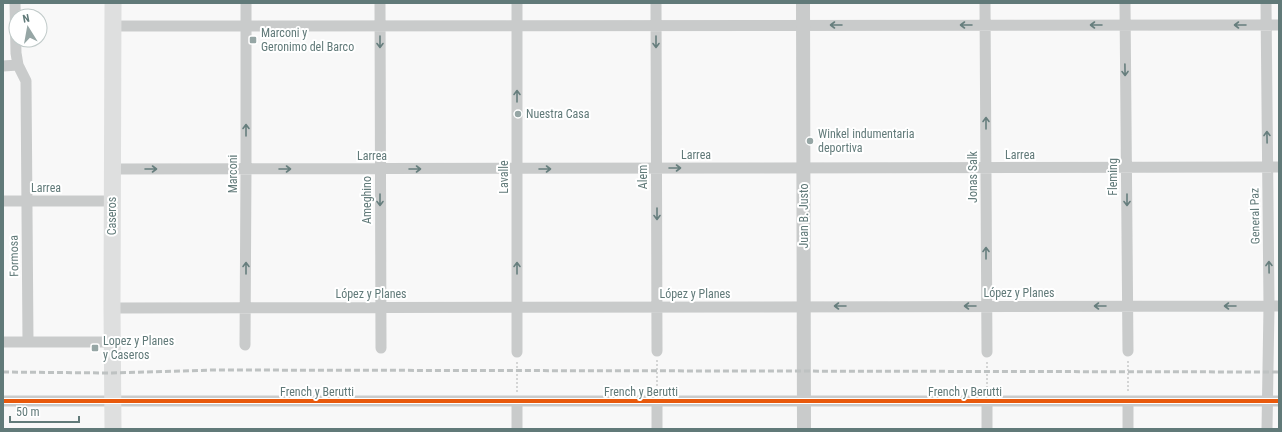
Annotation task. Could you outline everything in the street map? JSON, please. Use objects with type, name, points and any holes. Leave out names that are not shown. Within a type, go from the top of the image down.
[{"type":"main road","name":"Caseros","points":[[113,3],[113,429]]},
{"type":"street","name":"Formosa","points":[[15,3],[16,53],[18,65],[26,81],[28,342]]},
{"type":"street","name":"Marconi","points":[[245,345],[246,3]]},
{"type":"street","name":"Ameghino","points":[[380,3],[381,348]]},
{"type":"street","name":"Lavalle","points":[[517,3],[517,352]]},
{"type":"street","name":"Alem","points":[[656,3],[657,351]]},
{"type":"street","name":"Juan B. Justo","points":[[803,3],[804,429]]},
{"type":"street","name":"Jonas Salk","points":[[985,3],[987,352]]},
{"type":"street","name":"Fleming","points":[[1125,3],[1128,351]]},
{"type":"street","name":"General Paz","points":[[1266,3],[1274,167],[1274,306],[1267,401],[1267,429]]},
{"type":"street","points":[[113,26],[1279,25]]},
{"type":"street","points":[[3,66],[18,65]]},
{"type":"street","name":"Larrea","points":[[112,169],[1274,167]]},
{"type":"street","name":"Larrea","points":[[3,201],[112,201]]},
{"type":"street","name":"López y Planes","points":[[112,308],[1274,306]]},
{"type":"street","points":[[3,342],[112,342]]},
{"type":"street","name":"French y Berutti","points":[[3,401],[1279,401]]},
{"type":"street","points":[[1128,401],[1128,429]]},
{"type":"street","points":[[517,402],[517,429]]},
{"type":"street","points":[[657,402],[657,429]]},
{"type":"street","points":[[987,402],[987,429]]},
{"type":"path","points":[[657,351],[657,402]]},
{"type":"path","points":[[1128,351],[1128,401]]},
{"type":"path","points":[[517,352],[517,402]]},
{"type":"path","points":[[987,352],[987,402]]},
{"type":"railway","points":[[3,372],[112,373],[214,370],[1279,372]]},
{"type":"cycle path","points":[[3,401],[1279,401]]},
{"type":"place","name":"Marconi y Geronimo del Barco","points":[[253,40]]},
{"type":"place","name":"Nuestra Casa","points":[[518,114]]},
{"type":"place","name":"Winkel indumentaria deportiva","points":[[810,141]]},
{"type":"place","name":"Lopez y Planes y Caseros","points":[[95,348]]}]
